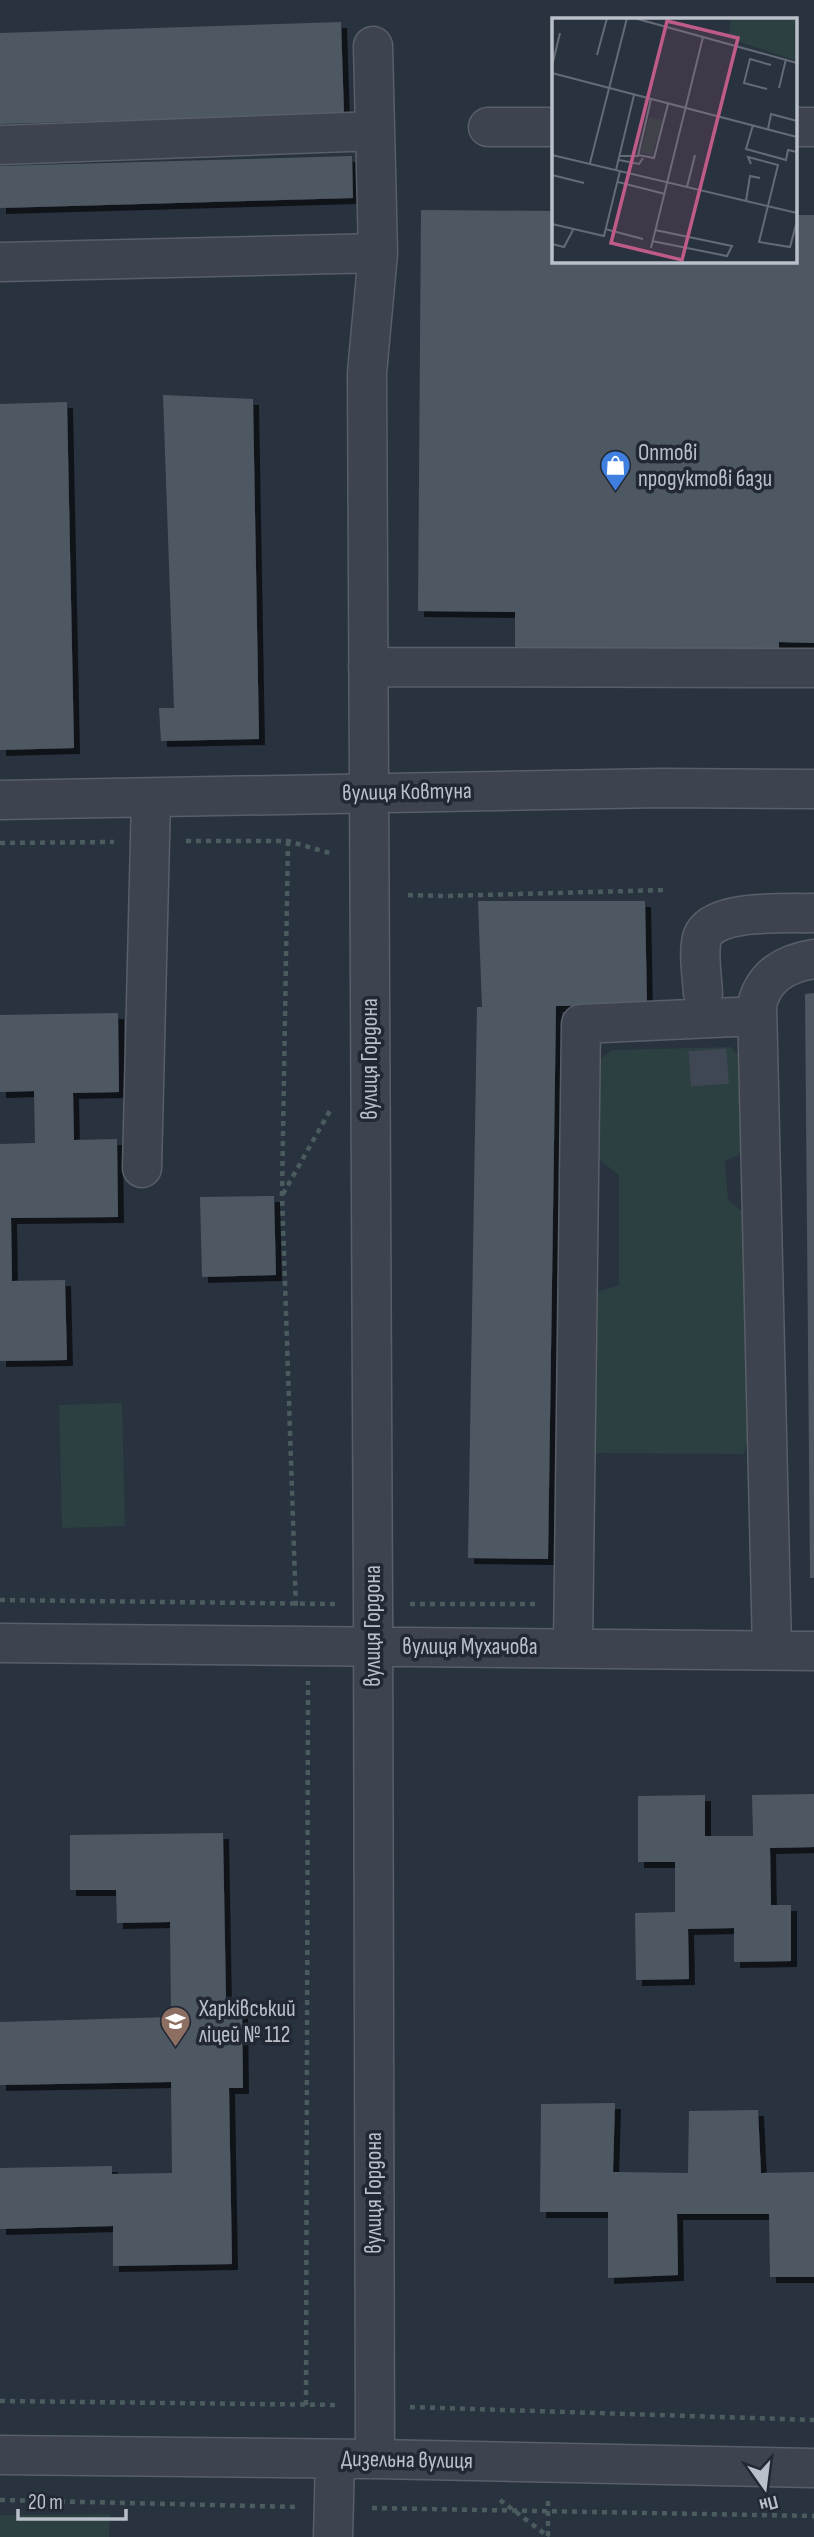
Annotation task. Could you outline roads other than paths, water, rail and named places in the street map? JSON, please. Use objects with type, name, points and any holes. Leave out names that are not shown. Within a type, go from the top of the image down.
[{"type":"street","name":"вулиця Гордона","points":[[373,46],[377,253],[367,373],[375,2459]]},
{"type":"street","points":[[488,127],[552,127]]},
{"type":"street","points":[[796,127],[814,127]]},
{"type":"street","points":[[0,145],[375,131]]},
{"type":"street","points":[[0,262],[377,253]]},
{"type":"street","points":[[368,667],[814,668]]},
{"type":"street","name":"вулиця Ковтуна","points":[[0,800],[662,788],[814,789]]},
{"type":"street","points":[[142,1168],[151,798]]},
{"type":"street","points":[[703,993],[701,945],[703,936],[715,922],[735,916],[814,913]]},
{"type":"street","points":[[772,1650],[757,1016],[761,992],[778,970],[814,960]]},
{"type":"street","points":[[573,1647],[581,1024],[757,1016]]},
{"type":"street","name":"вулиця Мухачова","points":[[0,1643],[302,1662],[373,1646],[814,1651]]},
{"type":"street","name":"Дизельна вулиця","points":[[0,2455],[814,2468]]},
{"type":"street","points":[[333,2522],[335,2459]]},
{"type":"tunnel","points":[[703,993],[710,1085]]},
{"type":"place","name":"Оптові продуктові бази","points":[[615,493]]},
{"type":"place","name":"Харківський ліцей № 112","points":[[176,2049]]}]
